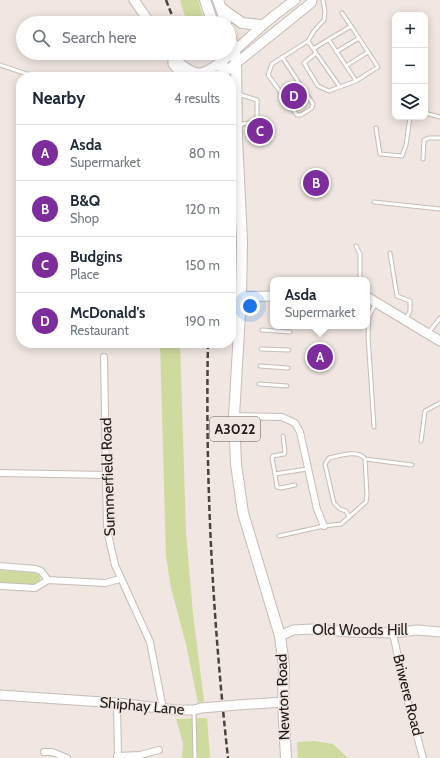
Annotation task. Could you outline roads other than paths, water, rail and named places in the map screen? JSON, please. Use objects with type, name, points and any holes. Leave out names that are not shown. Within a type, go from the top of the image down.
[{"type":"main road","points":[[205,0],[211,16]]},
{"type":"main road","points":[[219,4],[234,16]]},
{"type":"main road","points":[[219,4],[223,16]]},
{"type":"main road","points":[[236,18],[242,23],[262,25]]},
{"type":"main road","points":[[222,60],[224,72]]},
{"type":"main road","name":"A3022","points":[[236,60],[237,132],[242,216],[241,297],[234,416],[236,464],[243,513],[280,636]]},
{"type":"main road","name":"A3022","points":[[236,186],[242,216]]},
{"type":"main road","name":"Newton Road","points":[[280,636],[284,666],[283,702],[286,758]]},
{"type":"street","points":[[134,0],[145,16]]},
{"type":"street","points":[[236,49],[262,25],[295,0]]},
{"type":"street","points":[[227,72],[236,63],[311,3],[312,0]]},
{"type":"street","points":[[172,60],[173,64],[183,72]]},
{"type":"street","points":[[202,72],[218,60]]},
{"type":"street","points":[[241,297],[270,296]]},
{"type":"street","points":[[370,299],[440,341]]},
{"type":"street","name":"Summerfield Road","points":[[104,357],[107,530],[114,565],[150,642],[163,709]]},
{"type":"street","points":[[234,416],[282,417],[295,423],[300,432],[317,509],[324,526]]},
{"type":"street","points":[[0,473],[107,475]]},
{"type":"street","points":[[0,566],[36,569],[41,571],[48,580]]},
{"type":"street","points":[[0,586],[35,588],[48,580],[105,583],[120,579]]},
{"type":"street","name":"Old Woods Hill","points":[[280,636],[293,630],[312,629],[350,632],[393,633],[417,630],[440,632]]},
{"type":"street","name":"Briwere Road","points":[[393,633],[405,692],[423,758]]},
{"type":"street","name":"Shiphay Lane","points":[[0,695],[117,703],[176,710],[283,702]]},
{"type":"street","points":[[117,703],[118,757],[140,755],[159,750]]},
{"type":"street","points":[[44,752],[52,752],[67,758]]},
{"type":"lane","points":[[282,57],[313,104],[312,108],[301,115],[297,115],[268,75],[272,64],[282,57],[308,41],[314,31],[324,20],[324,0]]},
{"type":"lane","points":[[316,53],[304,63],[318,86],[329,90],[356,81],[378,67],[342,13]]},
{"type":"lane","points":[[313,49],[351,26]]},
{"type":"lane","points":[[336,52],[359,38]]},
{"type":"lane","points":[[329,40],[356,81]]},
{"type":"lane","points":[[308,41],[340,87]]},
{"type":"lane","points":[[346,66],[368,52]]},
{"type":"lane","points":[[0,65],[21,72]]},
{"type":"lane","points":[[236,93],[257,100],[257,122],[242,124],[237,132]]},
{"type":"lane","points":[[428,114],[440,117]]},
{"type":"lane","points":[[376,128],[380,154],[402,156],[406,145],[410,120]]},
{"type":"lane","points":[[422,160],[424,140],[428,138],[440,138]]},
{"type":"lane","points":[[374,202],[440,209]]},
{"type":"lane","points":[[356,246],[360,254],[360,277]]},
{"type":"lane","points":[[390,253],[397,296],[410,301],[410,311],[405,320]]},
{"type":"lane","points":[[370,314],[376,302]]},
{"type":"lane","points":[[428,334],[440,318]]},
{"type":"lane","points":[[368,329],[374,427]]},
{"type":"lane","points":[[262,330],[290,332]]},
{"type":"lane","points":[[261,349],[289,350]]},
{"type":"lane","points":[[260,366],[288,368]]},
{"type":"lane","points":[[259,384],[287,386]]},
{"type":"lane","points":[[421,441],[425,411],[440,403]]},
{"type":"lane","points":[[283,436],[285,452],[284,454],[273,456],[272,458],[277,487],[280,488],[295,485]]},
{"type":"lane","points":[[349,517],[346,511],[340,509],[334,503],[325,464],[328,458],[357,454],[362,455],[365,459],[412,465]]},
{"type":"lane","points":[[279,536],[324,526],[341,524],[366,502],[365,459]]},
{"type":"lane","points":[[275,474],[307,469]]},
{"type":"lane","points":[[194,758],[197,709]]},
{"type":"railway","points":[[166,0],[172,16]]},
{"type":"railway","points":[[208,348],[207,395],[211,551],[218,655],[228,758]]},
{"type":"place","name":"McDonald's","points":[[294,96]]},
{"type":"place","name":"Budgins","points":[[260,131]]},
{"type":"place","name":"B&Q","points":[[316,183]]},
{"type":"place","name":"Asda","points":[[320,357]]}]
